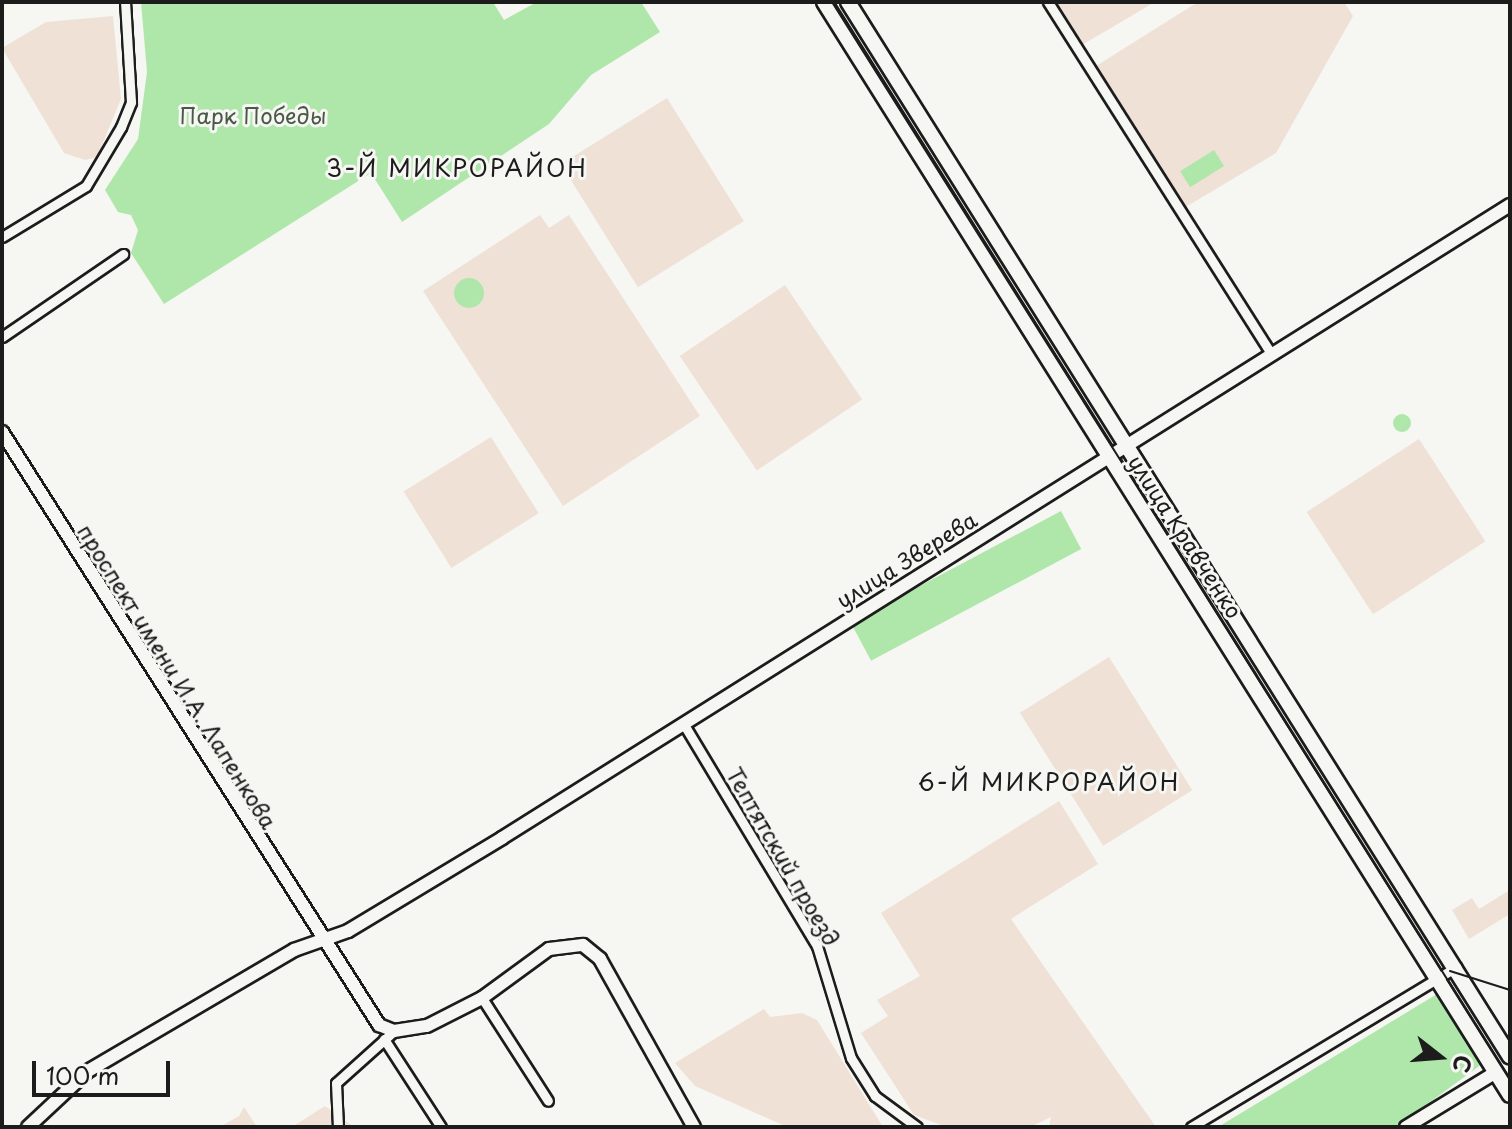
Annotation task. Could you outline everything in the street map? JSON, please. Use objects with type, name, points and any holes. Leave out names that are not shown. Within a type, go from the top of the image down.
[{"type":"main road","name":"улица Кравченко","points":[[824,2],[1440,977],[1510,1093]]},
{"type":"main road","name":"улица Кравченко","points":[[848,2],[1510,1057]]},
{"type":"main road","name":"улица Зверева","points":[[28,1127],[72,1081],[320,941],[361,924],[1270,352],[1510,205]]},
{"type":"main road","name":"проспект имени И.А. Лапенкова","points":[[2,432],[320,941],[365,1010],[389,1035]]},
{"type":"main road","points":[[389,1035],[427,1026],[482,998],[549,949],[583,945],[600,959],[694,1127]]},
{"type":"main road","points":[[1406,1127],[1510,1064]]},
{"type":"street","points":[[2,237],[86,186],[121,127],[131,102],[125,2]]},
{"type":"street","points":[[1048,2],[1270,352]]},
{"type":"street","points":[[843,33],[861,22]]},
{"type":"street","points":[[876,87],[894,76]]},
{"type":"street","points":[[911,142],[928,131]]},
{"type":"street","points":[[947,198],[963,187]]},
{"type":"street","points":[[981,252],[997,242]]},
{"type":"street","points":[[2,337],[123,254]]},
{"type":"street","points":[[1004,289],[1020,279]]},
{"type":"street","points":[[1045,352],[1061,342]]},
{"type":"street","points":[[1159,535],[1176,524]]},
{"type":"street","name":"Тептятский проезд","points":[[683,723],[817,946],[851,1058],[875,1096],[917,1127]]},
{"type":"street","points":[[1296,750],[1312,737]]},
{"type":"street","points":[[1327,800],[1344,788]]},
{"type":"street","points":[[1191,1127],[1456,967]]},
{"type":"street","points":[[482,998],[548,1101]]},
{"type":"street","points":[[338,1127],[336,1083],[389,1035],[441,1127]]},
{"type":"shaded area","points":[[1054,2],[1155,2],[1082,45]]},
{"type":"shaded area","points":[[1198,2],[1344,2],[1353,16],[1276,153],[1184,208],[1096,66]]},
{"type":"shaded area","points":[[113,16],[121,99],[97,157],[85,160],[64,153],[2,48],[46,22]]},
{"type":"shaded area","points":[[667,98],[744,221],[638,287],[561,164]]},
{"type":"shaded area","points":[[540,215],[549,228],[569,215],[700,416],[563,506],[423,291]]},
{"type":"shaded area","points":[[785,285],[862,399],[757,470],[680,356]]},
{"type":"shaded area","points":[[491,437],[539,513],[451,568],[404,492]]},
{"type":"shaded area","points":[[1419,439],[1485,541],[1373,614],[1307,512]]},
{"type":"shaded area","points":[[1109,657],[1192,790],[1103,846],[1020,713]]},
{"type":"shaded area","points":[[1059,801],[1098,864],[1011,919],[1156,1127],[1049,1127],[1051,1117],[1030,1127],[947,1127],[914,1115],[861,1033],[888,1016],[877,1000],[920,976],[881,913]]},
{"type":"shaded area","points":[[1510,890],[1510,914],[1469,939],[1452,910],[1472,898],[1479,909]]},
{"type":"shaded area","points":[[764,1009],[770,1017],[802,1013],[817,1020],[883,1127],[787,1127],[695,1086],[675,1063]]},
{"type":"shaded area","points":[[325,1106],[354,1127],[292,1127]]},
{"type":"shaded area","points":[[244,1107],[257,1127],[220,1127],[239,1116]]},
{"type":"green space","name":"Парк Победы","points":[[141,2],[493,2],[504,20],[537,2],[641,2],[660,32],[591,75],[549,124],[402,222],[371,173],[164,304],[131,253],[138,230],[131,215],[118,212],[105,190],[138,139],[147,72]]},
{"type":"green space","points":[[1214,150],[1224,166],[1190,187],[1180,171]]},
{"type":"green space","points":[[469,278],[480,282],[484,293],[480,304],[469,308],[458,304],[454,293],[458,282]]},
{"type":"green space","points":[[1398,414],[1406,414],[1411,423],[1409,430],[1398,432],[1393,427],[1393,419]]},
{"type":"green space","points":[[1061,511],[1081,549],[871,661],[851,623]]},
{"type":"green space","points":[[1437,994],[1482,1064],[1396,1127],[1218,1127]]},
{"type":"tram line","points":[[832,2],[1510,1079]]},
{"type":"tram line","points":[[1450,971],[1510,990]]},
{"type":"district","name":"3-Й МИКРОРАЙОН","points":[[457,168]]},
{"type":"district","name":"6-Й МИКРОРАЙОН","points":[[1049,782]]}]
